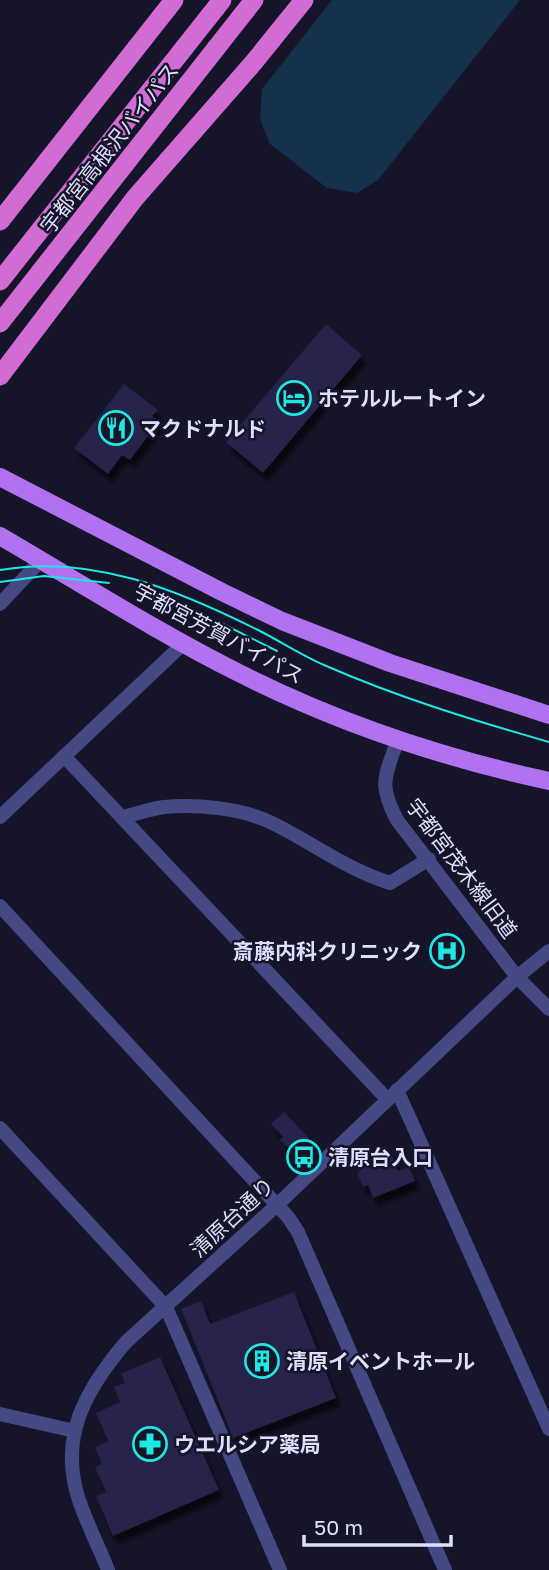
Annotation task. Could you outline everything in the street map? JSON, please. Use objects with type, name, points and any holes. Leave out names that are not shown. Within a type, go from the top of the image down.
[{"type":"highway","points":[[0,221],[174,0]]},
{"type":"highway","name":"宇都宮高根沢バイパス","points":[[0,281],[222,0]]},
{"type":"highway","name":"宇都宮高根沢バイパス","points":[[0,323],[254,0]]},
{"type":"highway","points":[[0,376],[135,198],[254,62],[304,0]]},
{"type":"main road","name":"宇都宮芳賀バイパス","points":[[0,477],[282,621],[390,663],[549,715]]},
{"type":"main road","name":"宇都宮芳賀バイパス","points":[[0,536],[183,644],[308,705],[398,738],[549,781]]},
{"type":"street","points":[[0,604],[41,559]]},
{"type":"street","points":[[0,817],[183,644]]},
{"type":"street","name":"宇都宮茂木線旧道","points":[[398,738],[383,783],[386,797],[397,820],[517,977],[549,1009]]},
{"type":"street","points":[[64,755],[392,1094],[549,1429]]},
{"type":"street","points":[[122,817],[164,807],[207,808],[247,814],[269,822],[363,875],[390,883],[429,859]]},
{"type":"street","points":[[0,906],[278,1204],[298,1232],[445,1570]]},
{"type":"street","name":"清原台通り","points":[[108,1570],[76,1490],[73,1454],[80,1410],[104,1368],[125,1342],[278,1204],[517,977],[549,951]]},
{"type":"street","points":[[0,1128],[166,1307],[280,1570]]},
{"type":"street","points":[[0,1414],[75,1432]]},
{"type":"water","points":[[332,0],[520,0],[378,180],[357,193],[327,188],[270,144],[260,119],[262,89]]},
{"type":"building","name":"ホテルルートイン","points":[[326,324],[362,355],[263,473],[226,442]]},
{"type":"building","name":"マクドナルド","points":[[124,384],[158,410],[152,416],[159,421],[130,460],[122,455],[108,474],[74,448]]},
{"type":"building","points":[[284,1112],[309,1138],[294,1153],[280,1140],[283,1137],[271,1124]]},
{"type":"building","points":[[389,1150],[398,1171],[409,1167],[415,1181],[373,1198],[368,1185],[363,1187],[357,1173],[360,1172],[357,1163]]},
{"type":"building","name":"清原イベントホール","points":[[294,1292],[336,1398],[233,1438],[181,1309],[201,1301],[210,1324]]},
{"type":"building","name":"ウエルシア薬局","points":[[160,1357],[219,1490],[113,1536],[96,1496],[106,1492],[95,1467],[102,1464],[95,1447],[108,1441],[96,1413],[120,1402],[114,1387],[125,1383],[121,1374]]},
{"type":"tram line","points":[[0,570],[34,566],[68,567],[134,579],[228,615],[351,677],[435,707],[549,742]]},
{"type":"tram line","points":[[0,582],[44,576],[109,583]]},
{"type":"tram line","points":[[223,624],[277,651]]},
{"type":"place","name":"ホテルルートイン","points":[[294,398]]},
{"type":"place","name":"マクドナルド","points":[[116,428]]},
{"type":"place","name":"斎藤内科クリニック","points":[[447,951]]},
{"type":"place","name":"清原台入口","points":[[304,1157]]},
{"type":"place","name":"清原イベントホール","points":[[262,1361]]},
{"type":"place","name":"ウエルシア薬局","points":[[150,1444]]}]
